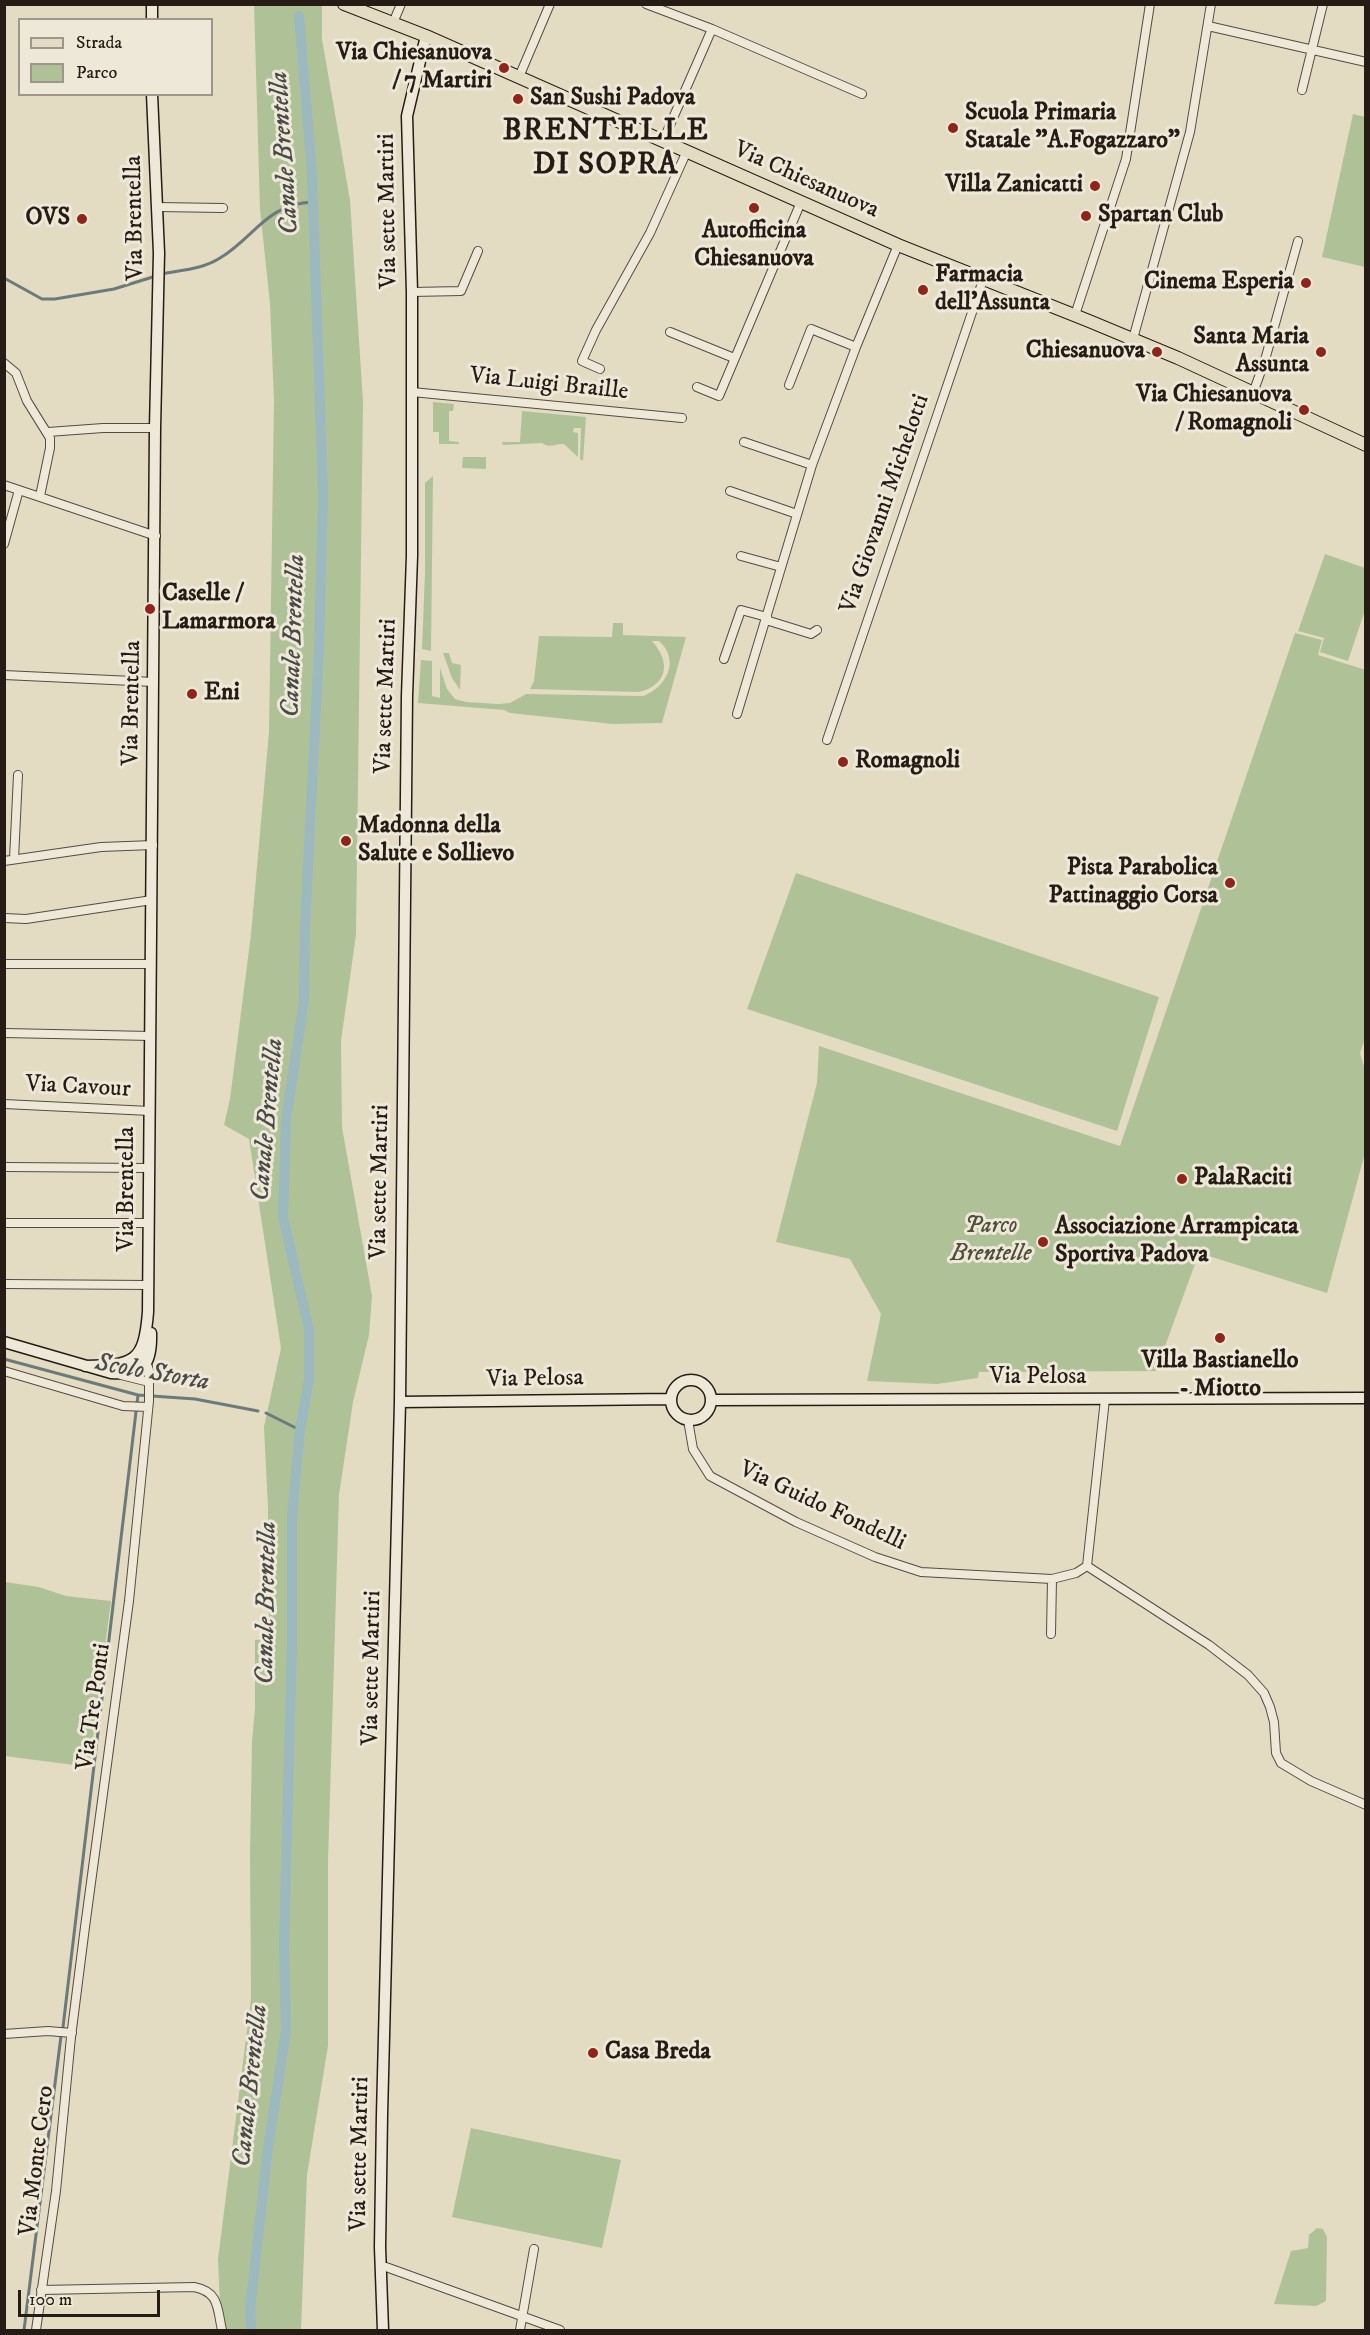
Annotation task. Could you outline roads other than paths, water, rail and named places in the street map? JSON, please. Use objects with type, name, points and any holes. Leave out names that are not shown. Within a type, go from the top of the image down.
[{"type":"main road","name":"Via Chiesanuova","points":[[344,4],[426,36],[898,245],[1133,339],[1365,445]]},
{"type":"main road","name":"Via sette Martiri","points":[[383,2331],[382,2115],[400,1402],[406,696],[412,556],[412,292],[408,116],[426,36]]},
{"type":"main road","name":"Via Brentella","points":[[148,1312],[156,536],[155,428],[159,283],[158,207],[152,96]]},
{"type":"main road","points":[[85,1366],[117,1364],[138,1355],[143,1346],[148,1312]]},
{"type":"main road","points":[[4,1342],[111,1373],[136,1372],[147,1363],[150,1356],[148,1312]]},
{"type":"main road","points":[[690,1381],[699,1382],[706,1388],[711,1400],[705,1414],[694,1420],[688,1420],[677,1414],[671,1399],[676,1388],[690,1381]]},
{"type":"main road","name":"Via Pelosa","points":[[711,1400],[1365,1398]]},
{"type":"main road","name":"Via Pelosa","points":[[400,1402],[671,1399]]},
{"type":"street","points":[[393,23],[401,4]]},
{"type":"street","points":[[519,77],[550,4]]},
{"type":"street","points":[[646,4],[712,29],[862,94]]},
{"type":"street","points":[[1075,315],[1126,159],[1150,4]]},
{"type":"street","points":[[1133,339],[1190,132],[1211,4]]},
{"type":"street","points":[[1302,90],[1323,4]]},
{"type":"street","points":[[1208,26],[1365,62]]},
{"type":"street","points":[[663,141],[712,29]]},
{"type":"street","points":[[600,369],[582,361],[596,330],[650,233],[687,151]]},
{"type":"street","points":[[697,387],[719,396],[801,202]]},
{"type":"street","points":[[158,207],[223,208]]},
{"type":"street","points":[[1253,393],[1265,360],[1298,241]]},
{"type":"street","points":[[737,714],[812,465],[856,346],[898,245]]},
{"type":"street","points":[[412,292],[461,291],[478,251]]},
{"type":"street","name":"Via Giovanni Michelotti","points":[[827,740],[983,280]]},
{"type":"street","points":[[789,385],[812,329],[856,346]]},
{"type":"street","points":[[670,332],[734,358]]},
{"type":"street","points":[[4,363],[16,373],[34,414],[48,432],[50,448],[40,496]]},
{"type":"street","name":"Via Luigi Braille","points":[[412,392],[682,418]]},
{"type":"street","points":[[48,432],[103,428],[155,428]]},
{"type":"street","points":[[744,442],[812,465]]},
{"type":"street","points":[[4,485],[156,536]]},
{"type":"street","points":[[4,544],[19,489]]},
{"type":"street","points":[[730,491],[797,514]]},
{"type":"street","points":[[741,556],[781,567]]},
{"type":"street","points":[[724,659],[741,610],[811,634],[817,630]]},
{"type":"street","points":[[4,675],[154,682]]},
{"type":"street","points":[[14,859],[18,775]]},
{"type":"street","points":[[4,861],[101,847],[153,845]]},
{"type":"street","points":[[4,918],[26,919],[152,900]]},
{"type":"street","points":[[4,964],[151,964]]},
{"type":"street","points":[[4,1033],[151,1036]]},
{"type":"street","name":"Via Cavour","points":[[4,1104],[150,1111]]},
{"type":"street","points":[[4,1167],[149,1168]]},
{"type":"street","points":[[4,1223],[149,1223]]},
{"type":"street","points":[[4,1284],[148,1285]]},
{"type":"street","points":[[111,1373],[149,1386],[149,1370],[143,1346]]},
{"type":"street","points":[[127,1361],[147,1363]]},
{"type":"street","points":[[4,1371],[123,1406],[147,1405]]},
{"type":"street","name":"Via Tre Ponti","points":[[72,2035],[129,1601],[149,1386]]},
{"type":"street","points":[[1105,1399],[1087,1566],[1209,1645],[1248,1676],[1264,1693],[1270,1707],[1274,1722],[1276,1753],[1281,1763],[1311,1781],[1365,1805]]},
{"type":"street","name":"Via Guido Fondelli","points":[[688,1420],[693,1449],[710,1476],[796,1522],[875,1557],[921,1572],[1052,1579],[1076,1573],[1087,1566]]},
{"type":"street","points":[[1051,1634],[1052,1579]]},
{"type":"street","points":[[4,2034],[48,2031],[72,2035]]},
{"type":"street","name":"Via Monte Cero","points":[[36,2331],[56,2192],[72,2035]]},
{"type":"street","points":[[520,2331],[534,2249]]},
{"type":"street","points":[[381,2268],[386,2267],[560,2331]]},
{"type":"street","points":[[41,2290],[202,2288],[216,2300],[222,2331]]},
{"type":"waterway","name":"Canale Brentella","points":[[251,2330],[250,2309],[267,2155],[286,2030],[284,1944],[292,1643],[292,1516],[300,1430],[309,1379],[309,1330],[283,1217],[286,1120],[304,1000],[305,925],[319,647],[323,494],[312,174],[299,16]]},
{"type":"waterway","points":[[162,274],[207,265],[232,250],[272,215],[297,204],[313,202]]},
{"type":"waterway","points":[[4,278],[42,299],[55,299],[114,289],[156,276]]},
{"type":"waterway","name":"Scolo Storta","points":[[4,1359],[138,1395],[195,1399],[258,1411]]},
{"type":"waterway","points":[[63,2027],[138,1395]]},
{"type":"waterway","name":"Scolo Storta","points":[[266,1413],[300,1430]]},
{"type":"waterway","points":[[24,2330],[61,2036]]},
{"type":"place","name":"Via Chiesanuova / 7 Martiri","points":[[504,68]]},
{"type":"place","name":"San Sushi Padova","points":[[518,99]]},
{"type":"place","name":"Scuola Primaria Statale \"A.Fogazzaro\"","points":[[953,128]]},
{"type":"place","name":"Villa Zanicatti","points":[[1095,186]]},
{"type":"place","name":"Autofficina Chiesanuova","points":[[754,208]]},
{"type":"place","name":"Spartan Club","points":[[1086,216]]},
{"type":"place","name":"OVS","points":[[82,219]]},
{"type":"place","name":"Cinema Esperia","points":[[1306,283]]},
{"type":"place","name":"Farmacia dell'Assunta","points":[[923,290]]},
{"type":"place","name":"Chiesanuova","points":[[1157,352]]},
{"type":"place","name":"Santa Maria Assunta","points":[[1321,352]]},
{"type":"place","name":"Via Chiesanuova / Romagnoli","points":[[1304,410]]},
{"type":"place","name":"Caselle / Lamarmora","points":[[150,609]]},
{"type":"place","name":"Eni","points":[[192,694]]},
{"type":"place","name":"Romagnoli","points":[[843,762]]},
{"type":"place","name":"Madonna della Salute e Sollievo","points":[[346,841]]},
{"type":"place","name":"Pista Parabolica Pattinaggio Corsa","points":[[1230,883]]},
{"type":"place","name":"PalaRaciti","points":[[1182,1179]]},
{"type":"place","name":"Associazione Arrampicata Sportiva Padova","points":[[1043,1242]]},
{"type":"place","name":"Villa Bastianello - Miotto","points":[[1220,1338]]},
{"type":"place","name":"Casa Breda","points":[[593,2053]]},
{"type":"district","name":"BRENTELLE DI SOPRA","points":[[606,150]]},
{"type":"park label","name":"Parco Brentelle","points":[[991,1241]]}]
